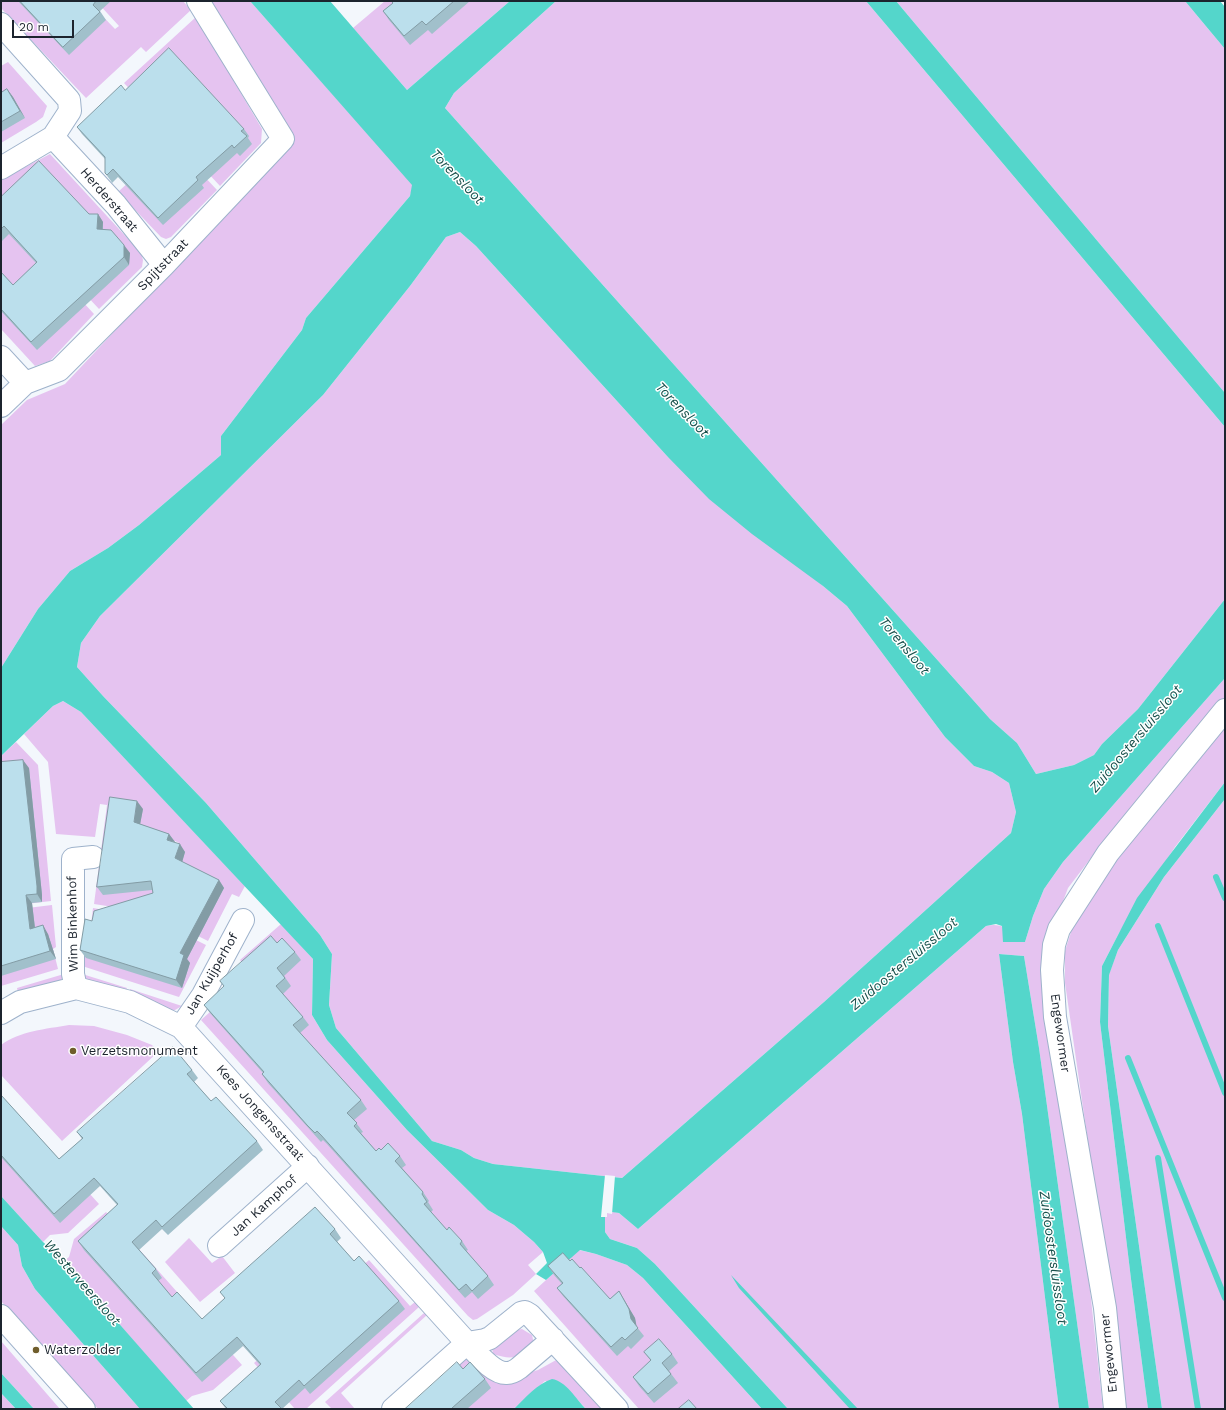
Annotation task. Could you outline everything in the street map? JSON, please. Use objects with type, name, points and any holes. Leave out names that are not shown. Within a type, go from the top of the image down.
[{"type":"street","name":"Spijtstraat","points":[[1,406],[25,383],[59,370],[164,265],[283,139],[198,1]]},
{"type":"street","points":[[1,24],[69,100],[70,111],[53,137],[1,168]]},
{"type":"street","name":"Herderstraat","points":[[53,137],[116,205],[164,265]]},
{"type":"street","points":[[1,357],[25,383]]},
{"type":"street","name":"Engewormer","points":[[1115,1409],[1105,1308],[1055,1017],[1052,970],[1054,945],[1059,929],[1108,853],[1225,710]]},
{"type":"street","name":"Wim Binkenhof","points":[[74,858],[73,974],[76,988]]},
{"type":"street","name":"Jan Kuijperhof","points":[[181,1027],[203,995],[243,920]]},
{"type":"street","name":"Kees Jongensstraat","points":[[1,1013],[20,1002],[76,988],[130,1002],[181,1027],[467,1342],[493,1368],[506,1374],[519,1368],[553,1339]]},
{"type":"street","name":"Jan Kamphof","points":[[219,1246],[308,1166]]},
{"type":"street","points":[[394,1409],[467,1342],[490,1338],[521,1313],[525,1312],[530,1315],[553,1339],[617,1409]]},
{"type":"street","points":[[1,1316],[84,1409]]},
{"type":"shaded area","points":[[1,1],[88,1],[115,29],[119,26],[96,1],[183,1],[191,10],[146,52],[141,47],[86,98],[1,8]]},
{"type":"shaded area","points":[[209,1],[250,1],[413,185],[410,196],[306,318],[302,330],[221,436],[221,455],[139,525],[108,548],[70,571],[38,609],[1,668],[1,425],[27,400],[65,384],[286,148],[291,136],[243,53]]},
{"type":"shaded area","points":[[385,1],[510,1],[407,90],[353,28]]},
{"type":"shaded area","points":[[556,1],[866,1],[1225,427],[1225,599],[1138,709],[1102,744],[1094,755],[1074,765],[1036,774],[1017,743],[990,719],[445,108],[454,93]]},
{"type":"shaded area","points":[[896,1],[1185,1],[1225,49],[1225,393]]},
{"type":"shaded area","points":[[196,17],[262,129],[261,143],[220,186],[124,83]]},
{"type":"shaded area","points":[[8,62],[47,106],[43,117],[1,143],[1,66]]},
{"type":"shaded area","points":[[172,142],[217,190],[171,237],[166,239],[161,237],[118,192]]},
{"type":"shaded area","points":[[50,154],[141,253],[143,260],[142,267],[99,309],[1,204],[1,180]]},
{"type":"shaded area","points":[[1,215],[44,260],[1,301]]},
{"type":"shaded area","points":[[460,232],[476,246],[667,456],[847,606],[945,737],[974,766],[992,772],[1009,783],[1016,812],[1011,833],[824,1002],[622,1178],[493,1164],[474,1158],[461,1150],[432,1141],[336,1028],[329,1005],[332,954],[320,935],[206,803],[77,667],[81,643],[100,616],[323,395],[410,286],[446,237]]},
{"type":"shaded area","points":[[47,263],[94,314],[50,361],[35,366],[1,329],[1,306]]},
{"type":"shaded area","points":[[1225,678],[1225,698],[1097,850],[1068,888],[1053,928],[1053,1042],[1090,1290],[1103,1409],[1089,1409],[1039,1048],[1024,956],[999,954],[1013,1062],[1022,1114],[1059,1409],[788,1409],[655,1264],[637,1248],[610,1239],[605,1232],[605,1210],[619,1213],[638,1229],[986,926],[998,925],[1003,927],[1012,931],[1025,942],[1033,916],[1044,889],[1063,862]]},
{"type":"shaded area","points":[[63,701],[81,712],[245,886],[239,897],[232,894],[208,941],[172,923],[154,918],[179,843],[175,841],[150,916],[133,910],[94,904],[107,805],[100,804],[95,837],[56,834],[48,762],[24,734],[53,706]]},
{"type":"shaded area","points":[[1225,721],[1225,782],[1175,847],[1119,933],[1102,966],[1100,1022],[1148,1409],[1123,1409],[1110,1294],[1065,983],[1065,951],[1071,932],[1085,900],[1123,845]]},
{"type":"shaded area","points":[[16,742],[38,765],[51,901],[10,906],[1,909],[1,756]]},
{"type":"shaded area","points":[[1225,799],[1225,1409],[1162,1409],[1108,1026],[1109,974],[1118,950],[1164,877]]},
{"type":"shaded area","points":[[52,905],[56,947],[53,949],[58,969],[1,986],[1,913],[11,910]]},
{"type":"shaded area","points":[[93,908],[134,915],[164,924],[206,945],[179,997],[82,966],[89,942]]},
{"type":"shaded area","points":[[281,924],[313,959],[312,1015],[327,1040],[407,1130],[488,1210],[514,1225],[543,1252],[528,1265],[536,1274],[513,1295],[477,1319],[473,1320],[468,1316],[201,1020],[228,996],[287,1013],[240,960]]},
{"type":"shaded area","points":[[79,973],[127,988],[125,993],[92,987]]},
{"type":"shaded area","points":[[64,974],[61,981],[18,993],[17,988]]},
{"type":"shaded area","points":[[130,989],[182,1006],[175,1010],[168,1010],[129,994]]},
{"type":"shaded area","points":[[69,1025],[94,1026],[127,1035],[152,1045],[158,1052],[62,1141],[1,1075],[1,1045],[8,1040],[42,1029]]},
{"type":"shaded area","points":[[1,1096],[99,1204],[68,1233],[50,1235],[43,1242],[1,1196]]},
{"type":"shaded area","points":[[106,1212],[242,1365],[213,1390],[192,1396],[186,1401],[64,1261],[69,1257],[74,1239]]},
{"type":"shaded area","points":[[1,1226],[18,1245],[22,1266],[35,1289],[140,1409],[98,1409],[1,1301]]},
{"type":"shaded area","points":[[189,1238],[212,1263],[222,1256],[235,1273],[200,1302],[165,1262]]},
{"type":"shaded area","points":[[579,1250],[596,1254],[627,1265],[643,1278],[762,1409],[639,1409],[534,1291]]},
{"type":"shaded area","points":[[369,1260],[410,1306],[415,1302],[419,1307],[306,1409],[295,1409],[254,1363]]},
{"type":"shaded area","points":[[424,1313],[427,1315],[341,1393],[355,1409],[332,1409],[325,1402]]},
{"type":"shaded area","points":[[522,1329],[532,1335],[534,1344],[519,1355],[511,1357],[493,1354],[492,1347],[511,1331]]},
{"type":"shaded area","points":[[1,1341],[60,1409],[34,1409],[1,1373]]},
{"type":"shaded area","points":[[465,1357],[475,1368],[503,1379],[538,1370],[558,1359],[605,1409],[586,1409],[564,1385],[545,1381],[514,1409],[406,1409]]},
{"type":"shaded area","points":[[1,1393],[16,1409],[1,1409]]},
{"type":"water","points":[[250,1],[330,1],[407,90],[510,1],[556,1],[454,93],[445,108],[990,719],[1017,743],[1036,774],[1074,765],[1094,755],[1102,744],[1138,709],[1225,599],[1225,678],[1063,862],[1044,889],[1033,916],[1025,942],[1003,942],[1002,926],[996,924],[986,926],[638,1229],[619,1213],[605,1211],[605,1232],[610,1239],[637,1248],[655,1264],[788,1409],[762,1409],[643,1278],[627,1265],[580,1250],[546,1280],[536,1274],[547,1263],[543,1252],[514,1225],[488,1210],[407,1130],[327,1040],[312,1015],[313,959],[81,712],[63,701],[53,706],[1,756],[1,668],[38,609],[70,571],[108,548],[139,525],[221,455],[221,436],[302,330],[306,318],[410,196],[412,185]],"holes":[[[460,232],[476,246],[667,456],[709,499],[752,534],[823,586],[847,606],[945,737],[974,766],[992,772],[1009,783],[1016,812],[1011,833],[824,1002],[622,1178],[493,1164],[474,1158],[461,1150],[432,1141],[336,1028],[329,1005],[332,954],[320,935],[206,803],[77,667],[81,643],[100,616],[323,395],[410,286],[446,237]]]},
{"type":"water","points":[[866,1],[896,1],[1225,393],[1225,427]]},
{"type":"water","points":[[1185,1],[1220,1],[1225,7],[1225,49]]},
{"type":"water","points":[[1225,782],[1225,799],[1164,877],[1118,950],[1109,975],[1108,1026],[1162,1409],[1148,1409],[1100,1022],[1102,966],[1137,898]]},
{"type":"water","name":"Zuidoostersluissloot","points":[[999,954],[1024,956],[1039,1048],[1089,1409],[1059,1409],[1022,1114],[1013,1062]]},
{"type":"water","name":"Westerveersloot","points":[[1,1196],[43,1242],[64,1261],[194,1409],[140,1409],[35,1289],[22,1266],[18,1245],[1,1226]]},
{"type":"water","points":[[731,1275],[858,1409],[850,1409],[739,1288]]},
{"type":"water","points":[[1,1373],[34,1409],[16,1409],[1,1393]]},
{"type":"water","points":[[552,1379],[562,1383],[586,1409],[514,1409],[541,1384]]},
{"type":"pier","points":[[605,1175],[615,1176],[612,1214],[607,1213],[607,1217],[601,1217]]},
{"type":"building","points":[[20,1],[96,1],[93,5],[100,12],[63,47]]},
{"type":"building","points":[[392,1],[454,1],[426,25],[422,21],[404,36],[383,11],[393,3]]},
{"type":"building","points":[[169,48],[244,129],[241,131],[247,136],[234,148],[232,145],[196,177],[198,180],[158,218],[113,169],[107,175],[105,173],[105,157],[77,127],[121,85],[125,90]]},
{"type":"building","points":[[7,89],[20,111],[1,122],[1,93]]},
{"type":"building","points":[[39,161],[89,214],[98,214],[97,229],[111,230],[124,245],[124,257],[31,342],[1,309],[1,272],[13,285],[37,262],[4,226],[1,229],[1,197]]},
{"type":"building","points":[[23,760],[37,886],[37,894],[26,895],[30,929],[43,925],[50,951],[1,966],[1,762]]},
{"type":"building","points":[[110,797],[137,801],[134,822],[169,834],[167,840],[180,844],[175,858],[219,880],[180,953],[184,955],[176,980],[80,950],[85,919],[92,921],[94,911],[153,893],[151,881],[97,887]]},
{"type":"building","points":[[271,936],[277,943],[282,938],[295,952],[277,968],[285,978],[276,986],[303,1017],[293,1025],[361,1100],[347,1113],[357,1123],[354,1126],[376,1151],[379,1148],[381,1150],[388,1143],[400,1156],[395,1161],[423,1192],[422,1194],[427,1202],[424,1204],[447,1230],[449,1227],[462,1241],[460,1244],[488,1276],[472,1291],[466,1284],[459,1290],[321,1135],[317,1131],[315,1133],[307,1125],[262,1074],[264,1072],[204,1005],[224,986],[220,981]]},
{"type":"building","points":[[173,1047],[192,1070],[187,1074],[211,1101],[216,1097],[257,1141],[162,1227],[156,1220],[132,1242],[156,1269],[152,1273],[172,1297],[177,1292],[202,1319],[225,1298],[220,1292],[315,1207],[335,1229],[330,1234],[354,1261],[359,1256],[399,1301],[304,1386],[299,1380],[275,1402],[282,1409],[228,1409],[220,1401],[261,1364],[237,1337],[196,1373],[78,1241],[118,1204],[94,1178],[54,1214],[1,1155],[1,1095],[59,1159],[83,1138],[77,1132]]},
{"type":"building","points":[[563,1253],[570,1261],[572,1259],[580,1268],[581,1267],[610,1299],[619,1291],[629,1309],[631,1319],[638,1328],[625,1340],[622,1337],[611,1347],[557,1288],[563,1283],[548,1266]]},
{"type":"building","points":[[659,1339],[672,1354],[662,1363],[671,1374],[648,1394],[633,1377],[651,1360],[644,1352]]},
{"type":"building","points":[[457,1362],[463,1369],[470,1362],[485,1379],[452,1408],[453,1409],[405,1409]]},
{"type":"building","points":[[689,1400],[697,1409],[678,1409]]},
{"type":"waterway","points":[[1216,877],[1225,898]]},
{"type":"waterway","points":[[1158,926],[1225,1093]]},
{"type":"waterway","points":[[1128,1058],[1225,1298]]},
{"type":"waterway","points":[[1158,1158],[1198,1409]]},
{"type":"place","name":"Verzetsmonument","points":[[73,1051]]},
{"type":"place","name":"Waterzolder","points":[[36,1350]]},
{"type":"water label","name":"Torensloot","points":[[457,177]]},
{"type":"water label","name":"Torensloot","points":[[682,410]]},
{"type":"water label","name":"Torensloot","points":[[904,646]]}]
